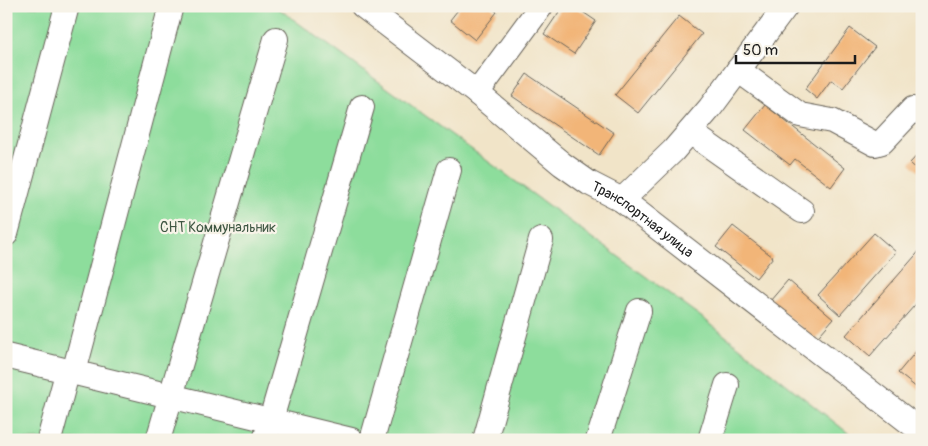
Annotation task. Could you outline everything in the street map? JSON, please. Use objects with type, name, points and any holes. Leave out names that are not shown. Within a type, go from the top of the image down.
[{"type":"street","points":[[6,234],[67,6]]},
{"type":"street","points":[[49,440],[71,371],[171,6]]},
{"type":"street","name":"Транспортная улица","points":[[363,6],[477,92],[562,164],[589,183],[622,200],[922,432]]},
{"type":"street","points":[[477,92],[541,6]]},
{"type":"street","points":[[622,200],[690,132],[738,70],[777,9]]},
{"type":"street","points":[[158,440],[276,39]]},
{"type":"street","points":[[738,70],[800,115],[832,121],[875,144],[882,142],[913,109]]},
{"type":"street","points":[[268,429],[362,107]]},
{"type":"street","points":[[690,132],[802,211]]},
{"type":"street","points":[[372,440],[449,170]]},
{"type":"street","points":[[485,440],[541,240]]},
{"type":"street","points":[[598,440],[640,312]]},
{"type":"street","points":[[6,356],[170,395],[268,429],[351,440]]},
{"type":"street","points":[[710,440],[727,385]]},
{"type":"green space","name":"СНТ Коммунальник","points":[[6,6],[275,6],[704,319],[857,440],[6,440]]},
{"type":"building","points":[[461,6],[490,6],[497,12],[475,40],[450,20]]},
{"type":"building","points":[[563,6],[574,6],[596,21],[574,54],[544,34]]},
{"type":"building","points":[[679,16],[702,34],[638,113],[615,95]]},
{"type":"building","points":[[850,28],[875,47],[843,88],[831,80],[817,99],[805,89]]},
{"type":"building","points":[[527,74],[614,133],[599,155],[512,96]]},
{"type":"building","points":[[765,105],[845,168],[831,187],[795,159],[790,165],[745,130]]},
{"type":"building","points":[[922,150],[922,174],[910,163]]},
{"type":"building","points":[[733,226],[773,257],[756,278],[716,247]]},
{"type":"building","points":[[874,233],[896,252],[840,315],[818,295]]},
{"type":"building","points":[[922,248],[922,297],[870,356],[846,335]]},
{"type":"building","points":[[788,280],[833,319],[815,340],[770,301]]},
{"type":"building","points":[[918,349],[922,352],[922,392],[898,373]]}]
